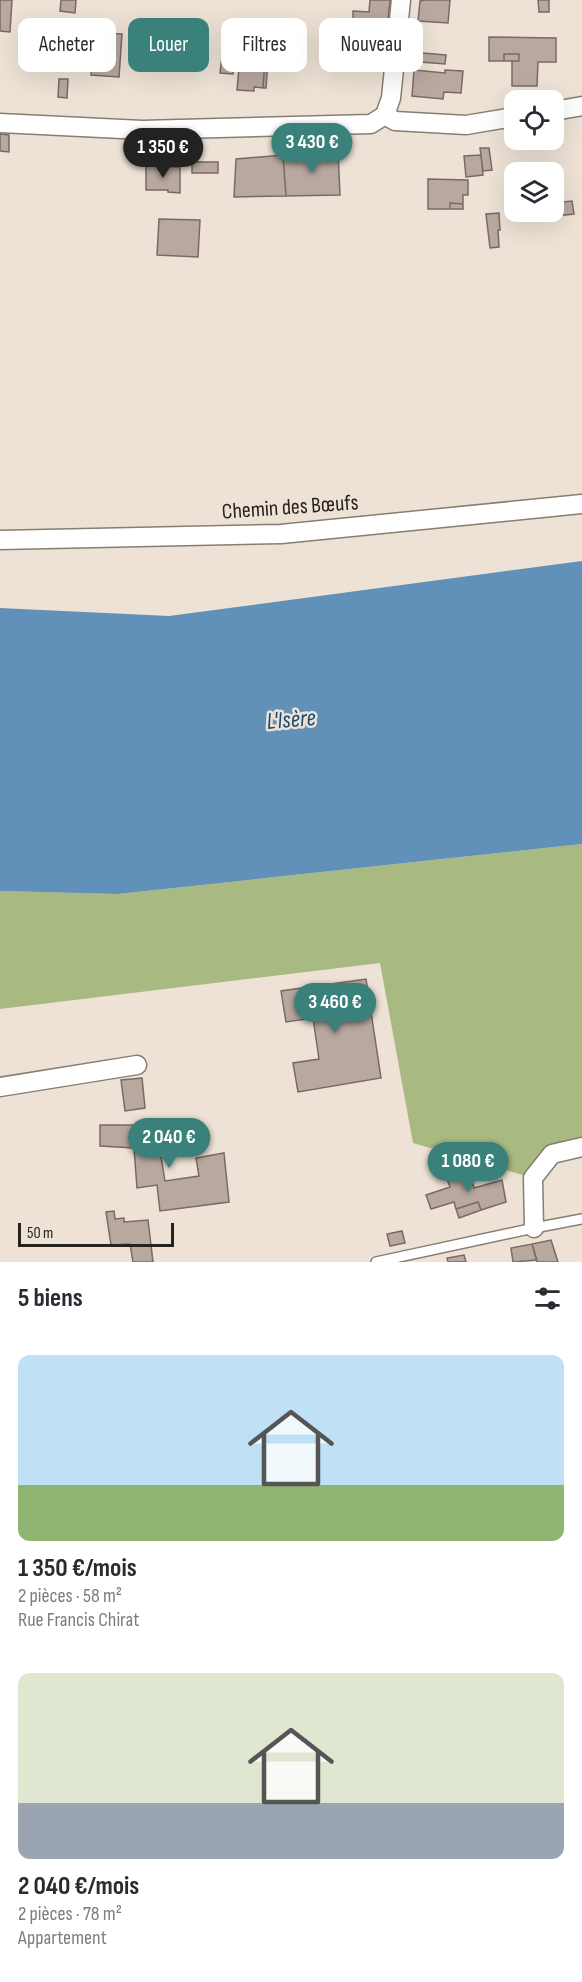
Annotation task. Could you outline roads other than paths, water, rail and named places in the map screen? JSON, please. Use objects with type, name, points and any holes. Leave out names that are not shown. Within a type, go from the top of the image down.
[{"type":"street","points":[[0,123],[142,130],[371,124],[385,115],[391,98],[400,0]]},
{"type":"street","points":[[564,109],[582,106]]},
{"type":"street","points":[[385,115],[394,121],[465,125],[504,119]]},
{"type":"street","name":"Chemin des Bœufs","points":[[0,540],[281,534],[582,504]]},
{"type":"street","points":[[0,1087],[137,1065]]},
{"type":"street","points":[[534,1228],[533,1178],[552,1154],[582,1147]]},
{"type":"lane","points":[[376,1262],[582,1219]]},
{"type":"water","name":"L'Isère","points":[[582,561],[582,844],[118,894],[0,891],[0,608],[169,616]]}]
